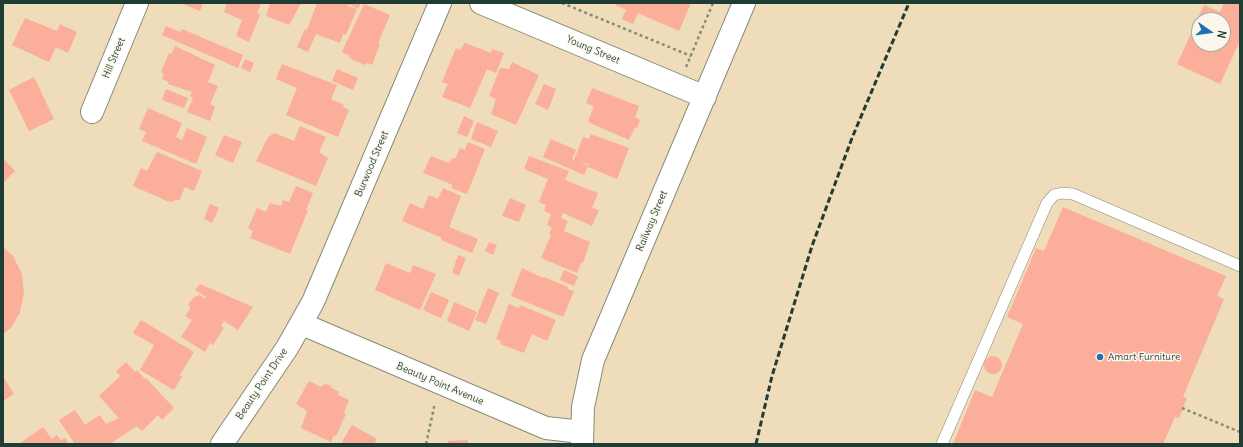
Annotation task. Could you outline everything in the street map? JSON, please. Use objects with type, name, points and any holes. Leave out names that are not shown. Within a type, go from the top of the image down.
[{"type":"street","name":"Hill Street","points":[[92,112],[137,3]]},
{"type":"street","name":"Burwood Street","points":[[302,324],[313,302],[440,3]]},
{"type":"street","name":"Young Street","points":[[481,3],[705,97]]},
{"type":"street","name":"Railway Street","points":[[582,438],[583,407],[593,360],[744,3]]},
{"type":"street","name":"Beauty Point Avenue","points":[[302,324],[546,428],[582,438]]},
{"type":"street","name":"Beauty Point Drive","points":[[222,444],[302,324]]},
{"type":"lane","points":[[942,444],[1047,204],[1054,195],[1062,193],[1073,194],[1240,266]]},
{"type":"path","points":[[562,3],[691,56]]},
{"type":"path","points":[[678,86],[713,3]]},
{"type":"path","points":[[426,444],[440,384]]},
{"type":"path","points":[[1182,408],[1240,432]]},
{"type":"building","points":[[180,3],[203,3],[200,11]]},
{"type":"building","points":[[227,3],[261,3],[257,13],[260,15],[249,42],[236,36],[242,20],[224,12]]},
{"type":"building","points":[[270,3],[301,3],[289,25],[266,16]]},
{"type":"building","points":[[317,3],[361,3],[358,9],[349,4],[348,6],[357,9],[346,35],[343,34],[340,43],[316,34],[308,52],[297,47],[305,29],[307,30]]},
{"type":"building","points":[[617,3],[691,3],[679,31],[638,13],[633,24],[622,19],[626,10],[616,5]]},
{"type":"building","points":[[1224,3],[1240,3],[1240,41],[1220,84],[1177,64],[1191,33],[1191,52],[1231,52],[1231,12],[1220,12]]},
{"type":"building","points":[[364,4],[390,15],[378,43],[380,44],[372,65],[367,63],[365,65],[349,58],[350,56],[342,52]]},
{"type":"building","points":[[1204,5],[1220,12],[1201,12]]},
{"type":"building","points":[[25,18],[57,31],[60,24],[77,32],[68,53],[56,47],[49,62],[12,45]]},
{"type":"building","points":[[166,26],[180,32],[182,29],[243,55],[238,68],[162,35]]},
{"type":"building","points":[[465,43],[491,53],[492,49],[504,53],[496,73],[487,69],[470,108],[442,97],[448,84],[442,82],[456,48],[460,50]]},
{"type":"building","points":[[175,46],[215,65],[208,82],[218,86],[210,104],[215,107],[210,121],[187,112],[193,98],[190,96],[192,92],[168,84],[169,82],[162,79],[164,74],[161,72],[169,53],[171,54]]},
{"type":"building","points":[[245,59],[254,63],[250,72],[241,68]]},
{"type":"building","points":[[512,62],[539,75],[516,125],[491,114],[496,99],[489,96],[500,68],[509,69]]},
{"type":"building","points":[[282,64],[337,85],[331,99],[344,105],[343,107],[349,110],[338,137],[286,115],[297,88],[276,79]]},
{"type":"building","points":[[337,69],[358,78],[353,90],[332,81]]},
{"type":"building","points":[[34,77],[54,119],[29,131],[9,90]]},
{"type":"building","points":[[544,84],[556,89],[548,110],[535,104]]},
{"type":"building","points":[[592,88],[639,106],[635,117],[640,120],[637,128],[635,127],[629,140],[588,122],[594,106],[586,103]]},
{"type":"building","points":[[166,89],[188,98],[184,108],[162,100]]},
{"type":"building","points":[[148,108],[182,123],[176,137],[182,140],[187,128],[207,137],[196,164],[142,141],[146,132],[139,129]]},
{"type":"building","points":[[464,116],[474,121],[467,137],[457,133]]},
{"type":"building","points":[[477,122],[498,131],[491,147],[471,139]]},
{"type":"building","points":[[300,126],[326,137],[319,152],[328,158],[316,186],[256,161],[268,137],[275,133],[294,141]]},
{"type":"building","points":[[591,134],[629,148],[617,179],[588,167],[589,165],[579,161],[588,166],[584,175],[543,157],[551,139],[576,150],[572,159],[574,160],[583,137],[589,139]]},
{"type":"building","points":[[224,135],[242,142],[233,163],[215,155]]},
{"type":"building","points":[[468,142],[485,149],[467,194],[451,188],[453,185],[423,173],[431,156],[449,163],[452,158],[455,159],[460,148],[465,150]]},
{"type":"building","points":[[157,152],[202,171],[194,191],[185,187],[179,201],[175,199],[174,202],[167,201],[133,186],[141,168],[147,171]]},
{"type":"building","points":[[529,156],[569,171],[565,180],[598,193],[592,208],[599,210],[592,226],[563,213],[561,218],[568,221],[564,231],[590,242],[583,263],[581,263],[577,273],[541,258],[551,235],[549,234],[552,228],[547,225],[551,214],[544,211],[546,205],[539,202],[548,179],[524,169]]},
{"type":"building","points":[[3,158],[15,171],[3,183]]},
{"type":"building","points":[[296,186],[313,193],[306,210],[308,210],[290,254],[250,238],[253,231],[248,228],[257,208],[266,212],[270,203],[281,206],[283,200],[289,202]]},
{"type":"building","points":[[443,188],[461,196],[449,227],[478,239],[472,253],[402,221],[410,203],[423,209],[429,195],[438,199]]},
{"type":"building","points":[[510,198],[526,205],[519,222],[502,216]]},
{"type":"building","points":[[210,204],[219,208],[212,223],[204,219]]},
{"type":"building","name":"Amart Furniture","points":[[1063,207],[1226,276],[1217,296],[1224,299],[1183,397],[1187,398],[1179,418],[1175,417],[1163,444],[953,444],[975,390],[992,397],[1023,324],[1007,317],[1036,248],[1044,251]]},
{"type":"building","points":[[489,242],[497,245],[493,255],[485,251]]},
{"type":"building","points":[[3,247],[13,256],[22,274],[24,293],[20,312],[11,328],[3,334]]},
{"type":"building","points":[[458,255],[466,258],[459,276],[452,273]]},
{"type":"building","points":[[386,263],[410,273],[413,265],[436,274],[420,310],[375,290]]},
{"type":"building","points":[[522,268],[543,278],[544,277],[568,287],[567,289],[574,291],[563,317],[511,296]]},
{"type":"building","points":[[564,270],[578,276],[574,286],[560,280]]},
{"type":"building","points":[[200,284],[253,307],[238,330],[224,321],[221,326],[224,328],[213,345],[210,343],[205,352],[181,337],[192,320],[185,316],[190,309],[189,303],[193,298],[199,295],[205,299],[206,297],[195,290]]},
{"type":"building","points":[[488,288],[499,293],[486,324],[475,320]]},
{"type":"building","points":[[431,292],[449,300],[441,318],[423,310]]},
{"type":"building","points":[[454,302],[477,312],[469,331],[447,321]]},
{"type":"building","points":[[509,304],[519,308],[520,305],[556,320],[547,341],[532,334],[524,353],[500,344],[501,341],[496,339]]},
{"type":"building","points":[[141,320],[194,352],[180,375],[182,377],[174,390],[140,370],[154,345],[133,333]]},
{"type":"building","points":[[989,356],[997,356],[1002,361],[1000,372],[997,374],[989,374],[984,369],[984,361]]},
{"type":"building","points":[[126,362],[135,372],[137,370],[145,379],[146,378],[174,408],[162,420],[158,415],[142,431],[137,426],[110,444],[75,444],[59,420],[75,410],[85,425],[100,415],[106,424],[119,418],[99,396],[120,376],[116,371]]},
{"type":"building","points":[[4,378],[14,394],[3,401],[3,379]]},
{"type":"building","points":[[309,381],[321,387],[324,384],[330,385],[339,392],[338,395],[349,400],[344,413],[346,414],[336,436],[334,435],[331,442],[301,428],[307,411],[296,404]]},
{"type":"building","points":[[352,425],[377,439],[374,444],[341,444]]},
{"type":"building","points":[[43,427],[52,439],[57,435],[61,440],[65,438],[69,444],[19,444]]},
{"type":"building","points":[[468,440],[468,444],[448,444],[448,441]]},
{"type":"railway","points":[[756,444],[772,376],[812,246],[852,138],[909,3]]},
{"type":"place","name":"Amart Furniture","points":[[1100,357]]}]
